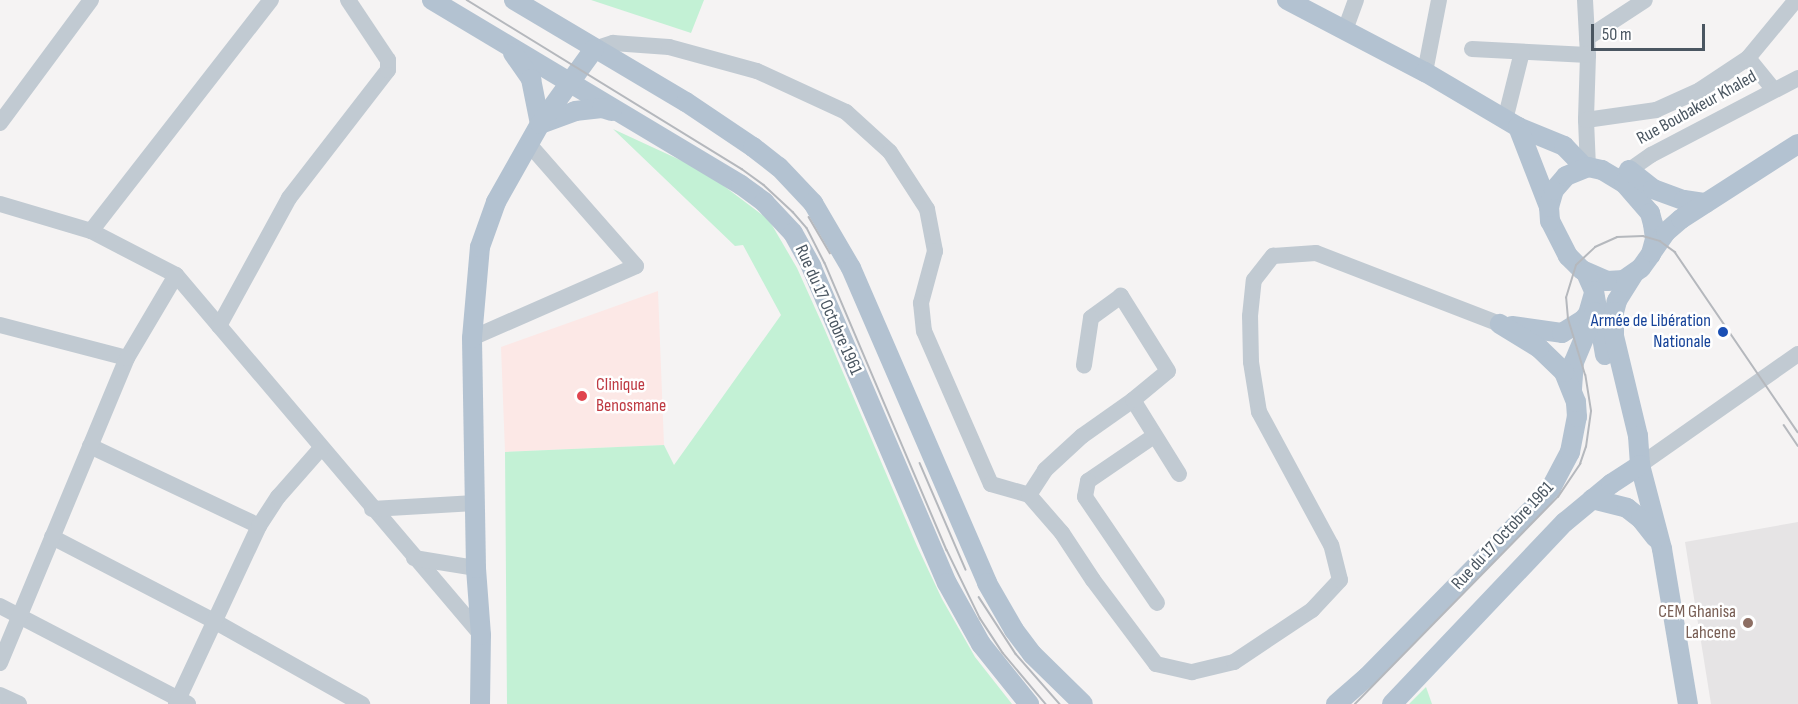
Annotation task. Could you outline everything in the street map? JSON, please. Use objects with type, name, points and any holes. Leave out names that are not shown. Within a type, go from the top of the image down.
[{"type":"main road","name":"Rue du 17 Octobre 1961","points":[[432,0],[741,185],[764,202],[793,233],[811,266],[947,583],[981,644],[1029,704]]},
{"type":"main road","name":"Rue du 17 Octobre 1961","points":[[514,0],[686,102],[753,147],[779,166],[813,203],[851,268],[987,583],[1014,630],[1032,654],[1054,679],[1083,704]]},
{"type":"main road","points":[[1287,0],[1425,72],[1512,124],[1564,146],[1586,167],[1623,174],[1653,189],[1684,200],[1706,203]]},
{"type":"main road","points":[[509,47],[531,79],[540,124]]},
{"type":"main road","points":[[480,704],[481,635],[476,568],[472,338],[480,247],[496,202],[540,124],[568,81],[594,49]]},
{"type":"main road","points":[[540,124],[574,111],[602,108],[619,112]]},
{"type":"main road","points":[[1512,124],[1549,207]]},
{"type":"main road","points":[[1688,704],[1662,549],[1640,465],[1638,436],[1613,323],[1617,301],[1633,275],[1673,225],[1798,144]]},
{"type":"main road","points":[[1586,167],[1560,182],[1550,198],[1550,221],[1559,242],[1568,256],[1586,273],[1615,282],[1633,275]]},
{"type":"main road","points":[[1623,174],[1653,224],[1655,239],[1651,254]]},
{"type":"main road","points":[[1640,199],[1670,211],[1706,203]]},
{"type":"main road","points":[[1586,273],[1595,300],[1626,440],[1640,465]]},
{"type":"main road","points":[[1500,324],[1562,333],[1583,320],[1595,300]]},
{"type":"main road","points":[[1572,389],[1574,362],[1595,300]]},
{"type":"main road","name":"Rue du 17 Octobre 1961","points":[[1336,704],[1367,677],[1551,488],[1566,460],[1575,434],[1577,417],[1572,389],[1564,372],[1553,360],[1523,337],[1500,324]]},
{"type":"main road","name":"Rue du 17 Octobre 1961","points":[[1392,704],[1565,522],[1592,499],[1640,465]]},
{"type":"main road","points":[[1592,499],[1627,508],[1641,519],[1662,549]]},
{"type":"street","points":[[91,231],[271,0]]},
{"type":"street","points":[[219,326],[289,198],[388,70],[388,60],[348,0]]},
{"type":"street","points":[[1345,30],[1356,0]]},
{"type":"street","points":[[1425,72],[1439,0]]},
{"type":"street","points":[[1585,0],[1588,55],[1586,167]]},
{"type":"street","points":[[1587,38],[1645,0]]},
{"type":"street","points":[[1586,120],[1628,116],[1680,101],[1748,58],[1796,0]]},
{"type":"street","points":[[0,123],[87,1]]},
{"type":"street","points":[[594,49],[613,43],[669,47],[757,70],[846,112],[890,152],[927,209],[935,251],[921,303],[924,331],[991,484],[1029,495],[1062,533],[1093,580],[1156,664],[1192,672],[1234,662],[1312,610],[1340,580],[1331,545],[1259,412],[1251,362],[1250,316],[1254,280],[1273,256],[1316,253],[1500,324]]},
{"type":"street","points":[[1472,49],[1588,55]]},
{"type":"street","points":[[1512,124],[1522,52]]},
{"type":"street","points":[[1748,58],[1773,89]]},
{"type":"street","name":"Rue Boubakeur Khaled","points":[[1623,174],[1773,89],[1798,78]]},
{"type":"street","points":[[472,338],[636,266],[529,144]]},
{"type":"street","points":[[1,208],[91,231],[176,275],[481,635]]},
{"type":"street","points":[[0,663],[127,358],[176,275]]},
{"type":"street","points":[[1029,495],[1045,471],[1082,436],[1133,400],[1168,371],[1121,296],[1091,318],[1084,365]]},
{"type":"street","points":[[0,325],[127,358]]},
{"type":"street","points":[[1640,465],[1798,354]]},
{"type":"street","points":[[1133,400],[1179,474]]},
{"type":"street","points":[[1154,436],[1088,481],[1084,497],[1157,603]]},
{"type":"street","points":[[90,446],[259,526]]},
{"type":"street","points":[[0,606],[181,702],[214,621],[259,526],[278,497],[321,448]]},
{"type":"street","points":[[372,509],[475,503]]},
{"type":"street","points":[[52,537],[214,621],[362,704]]},
{"type":"street","points":[[414,558],[476,568]]},
{"type":"street","points":[[0,695],[19,704]]},
{"type":"shaded area","name":"Clinique Benosmane","points":[[658,291],[664,445],[505,452],[501,347]]},
{"type":"shaded area","name":"CEM Ghanisa Lahcene","points":[[1798,522],[1798,704],[1711,704],[1685,542]]},
{"type":"green space","points":[[591,0],[704,0],[691,33]]},
{"type":"green space","points":[[613,129],[704,171],[769,220],[797,268],[942,599],[975,657],[1012,704],[507,704],[505,452],[664,445],[674,465],[781,315],[743,245],[735,246]]},
{"type":"green space","points":[[1426,687],[1432,704],[1409,704]]},
{"type":"tram line","points":[[467,0],[742,169],[764,185],[807,228],[825,263],[947,550],[980,618],[1003,653],[1046,704]]},
{"type":"tram line","points":[[809,217],[830,253]]},
{"type":"tram line","points":[[1355,704],[1558,497],[1580,464],[1586,447],[1591,411],[1585,375],[1568,319],[1566,298],[1576,265],[1595,247],[1617,237],[1643,236],[1660,241],[1675,252],[1798,432]]},
{"type":"tram line","points":[[1784,425],[1798,446]]},
{"type":"tram line","points":[[920,463],[966,570]]},
{"type":"tram line","points":[[979,597],[1016,654],[1060,704]]},
{"type":"place","name":"Armée de Libération Nationale","points":[[1723,332]]},
{"type":"place","name":"Clinique Benosmane","points":[[582,396]]},
{"type":"place","name":"CEM Ghanisa Lahcene","points":[[1748,623]]}]
